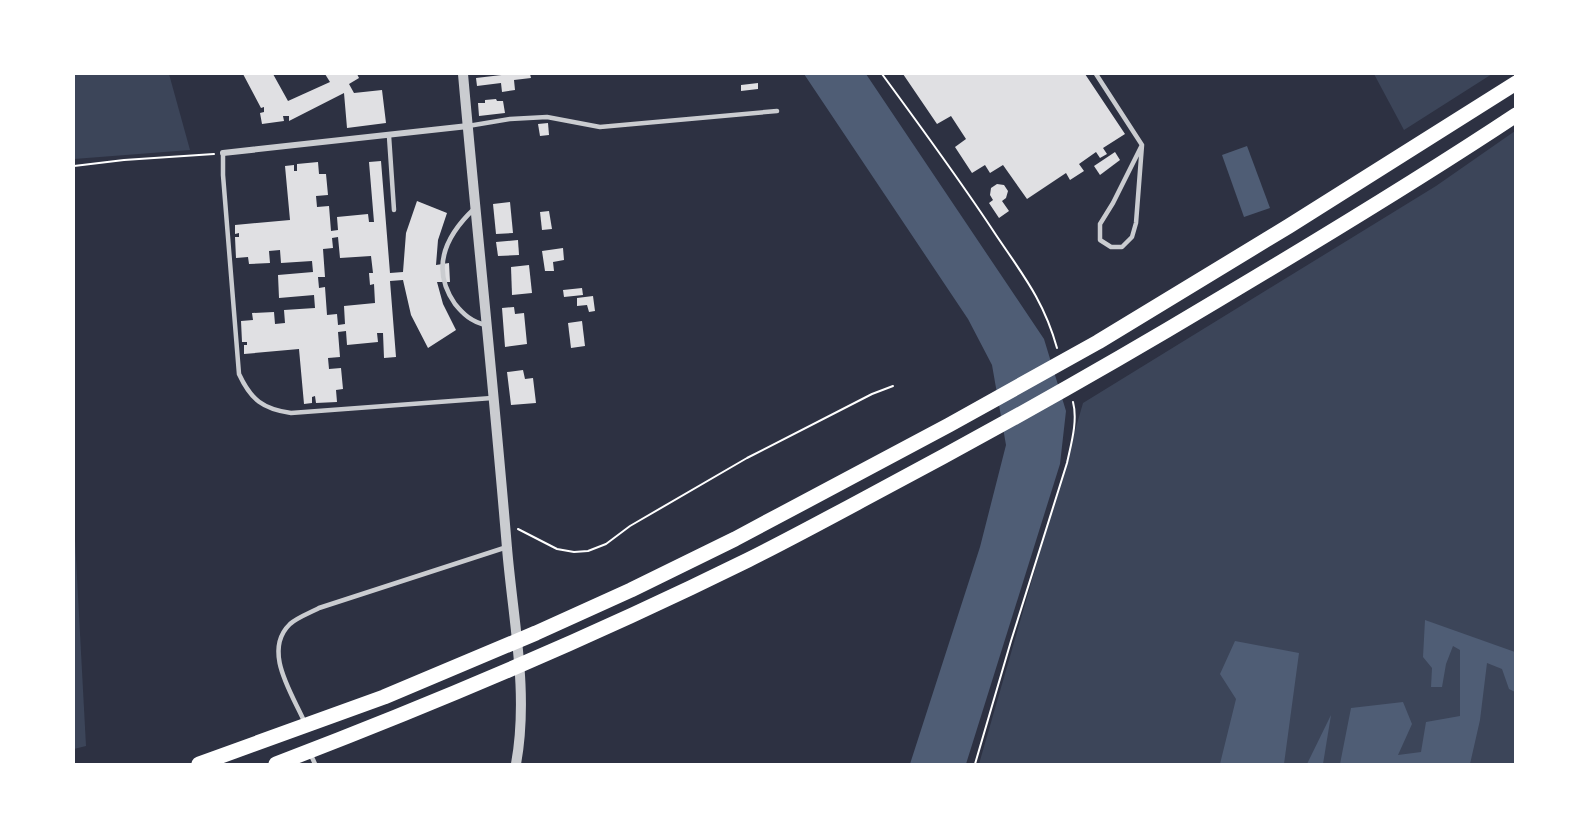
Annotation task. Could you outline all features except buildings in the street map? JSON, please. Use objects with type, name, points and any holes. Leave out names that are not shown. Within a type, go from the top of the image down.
[{"type":"highway","points":[[199,765],[384,697],[536,633],[735,539],[949,425],[1098,342],[1299,220],[1515,83]]},
{"type":"highway","points":[[276,765],[312,758],[545,656],[750,559],[961,448],[1109,365],[1295,254],[1515,115]]},
{"type":"street","points":[[463,74],[521,689],[520,740],[516,765]]},
{"type":"street","points":[[223,153],[468,126]]},
{"type":"lane","points":[[1096,74],[1142,145],[1136,223],[1132,237],[1122,248],[1111,247],[1100,240],[1100,224],[1142,145]]},
{"type":"lane","points":[[468,126],[510,119],[547,117],[600,127],[777,111]]},
{"type":"lane","points":[[389,136],[394,210]]},
{"type":"lane","points":[[223,153],[239,374],[245,387],[255,399],[264,406],[291,412],[492,398]]},
{"type":"lane","points":[[475,208],[461,221],[448,240],[442,258],[443,279],[462,313],[472,322],[486,326]]},
{"type":"lane","points":[[307,726],[277,655],[279,636],[292,622],[319,608],[507,547]]},
{"type":"path","points":[[74,166],[223,153]]},
{"type":"path","points":[[506,523],[557,549],[574,552],[588,551],[606,544],[630,526],[747,458],[872,394],[893,386]]},
{"type":"shaded area","points":[[74,74],[169,74],[190,150],[74,159]]},
{"type":"shaded area","points":[[804,74],[866,74],[1044,339],[1066,411],[1060,464],[966,764],[910,764],[980,547],[1006,445],[992,365],[968,319]]},
{"type":"shaded area","points":[[1374,74],[1492,74],[1404,130]]},
{"type":"shaded area","points":[[1515,131],[1515,764],[979,764],[1083,403],[1436,186]]},
{"type":"shaded area","points":[[1247,146],[1270,208],[1244,217],[1222,155]]},
{"type":"shaded area","points":[[74,521],[86,746],[74,749]]},
{"type":"shaded area","points":[[1425,620],[1515,652],[1515,692],[1509,689],[1502,669],[1487,663],[1480,720],[1470,764],[1340,764],[1351,708],[1403,702],[1412,724],[1398,755],[1421,752],[1426,722],[1460,716],[1460,650],[1453,646],[1446,664],[1442,687],[1431,687],[1432,668],[1423,657]]},
{"type":"shaded area","points":[[1235,641],[1299,653],[1284,764],[1220,764],[1236,699],[1220,674]]},
{"type":"shaded area","points":[[1331,715],[1323,764],[1307,764]]}]
